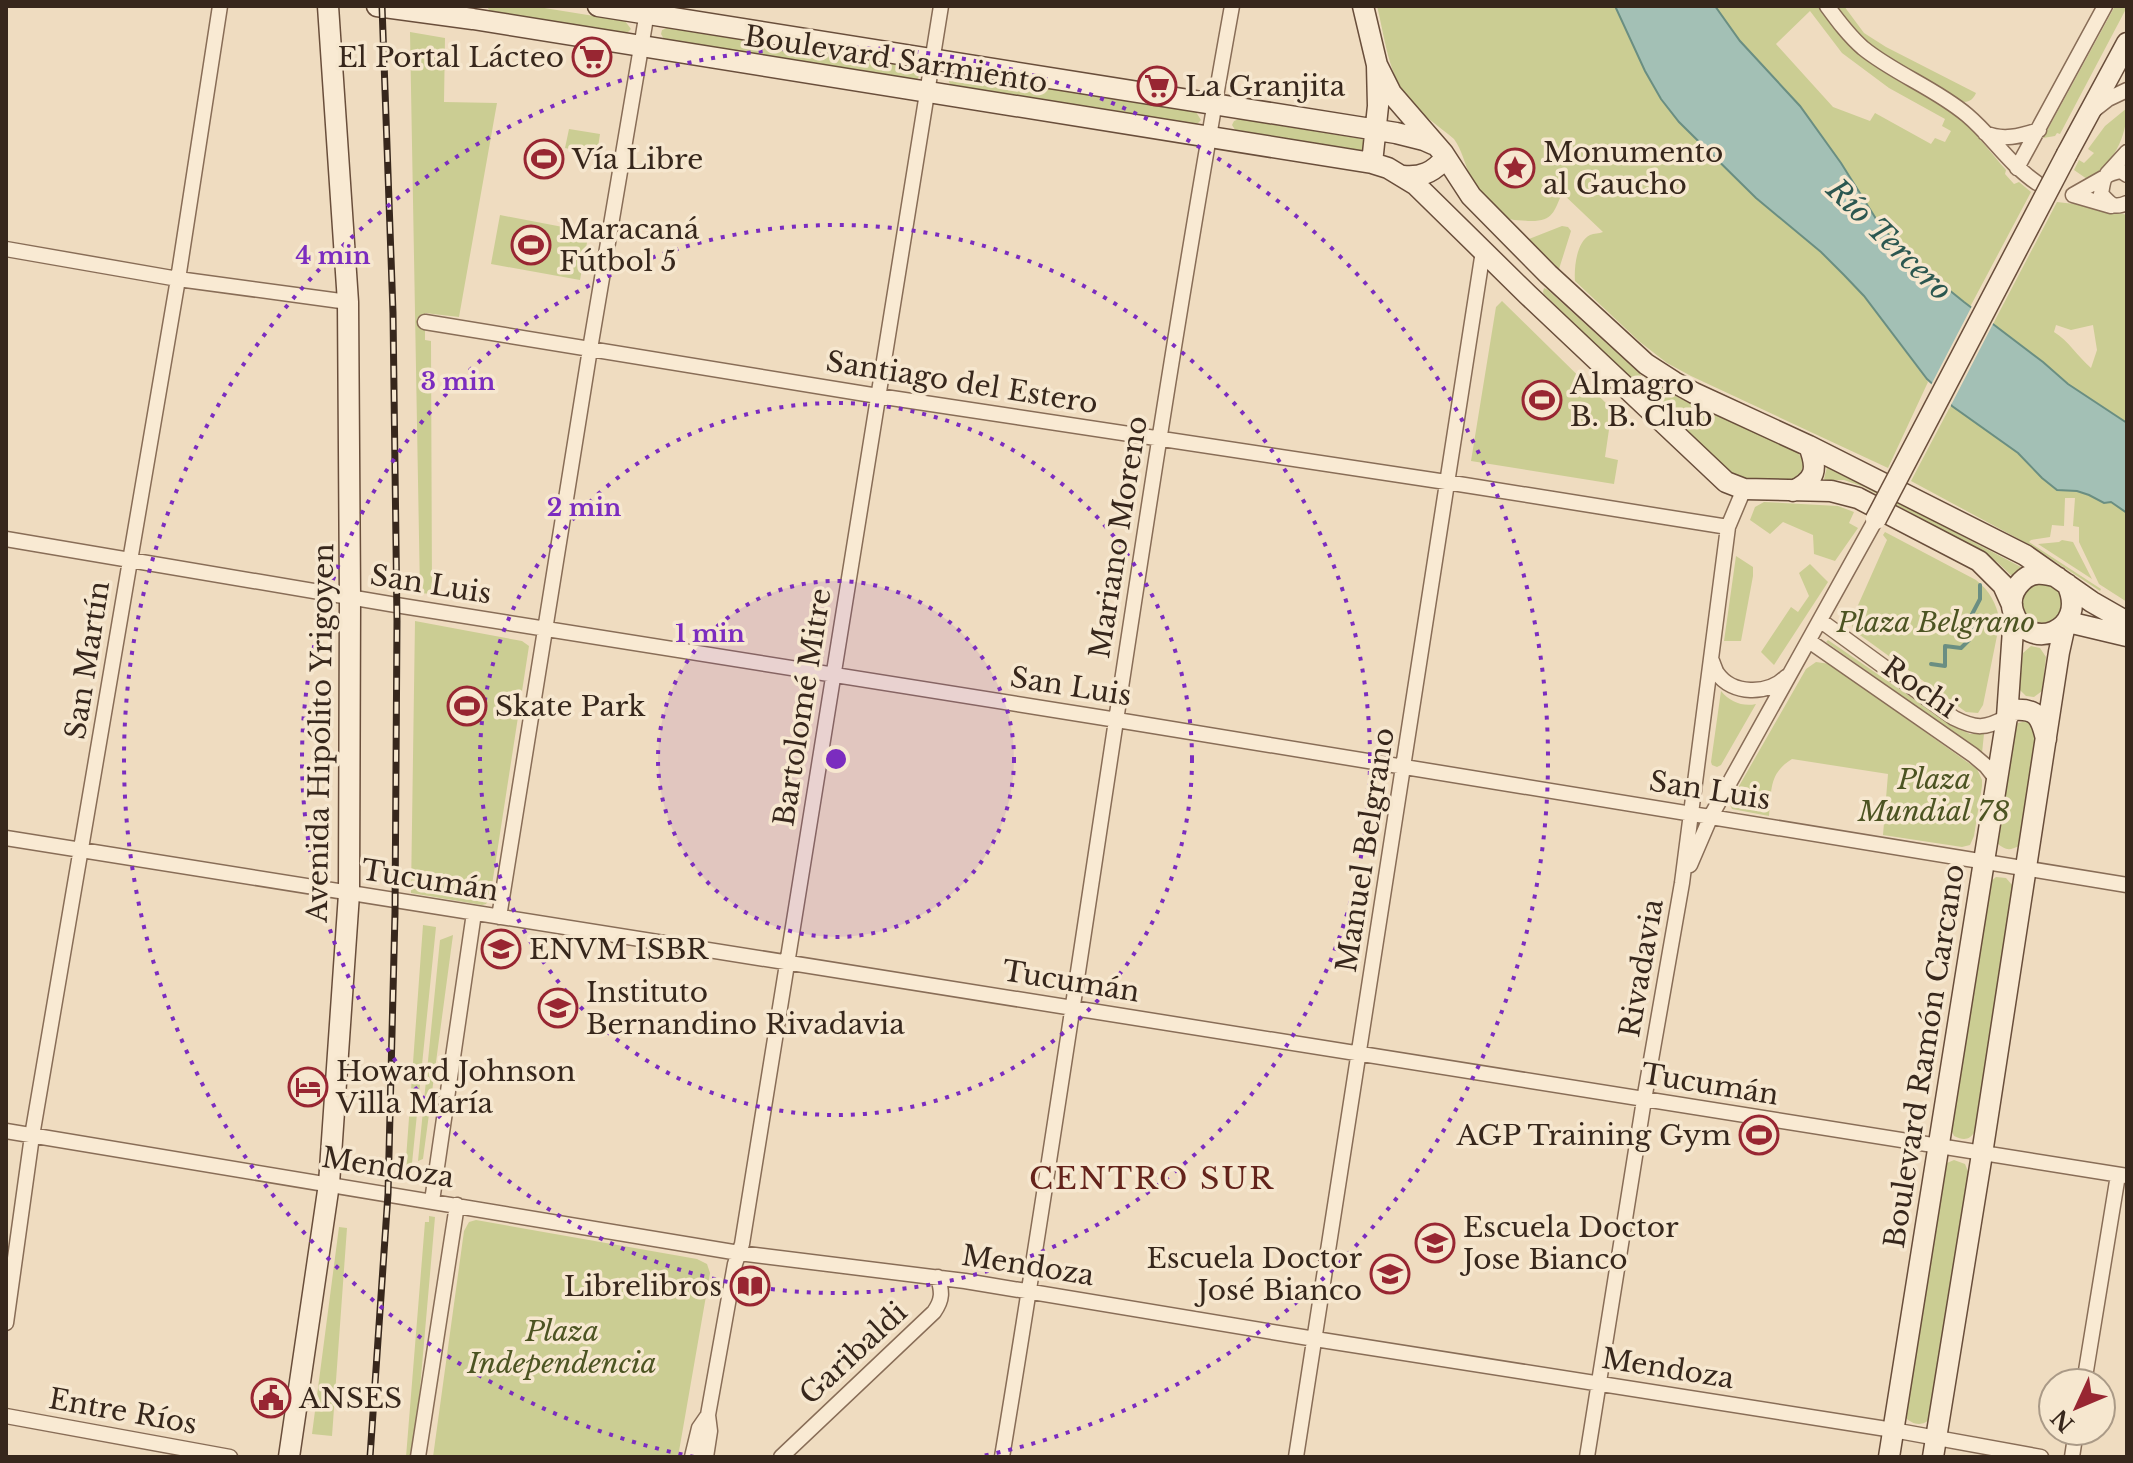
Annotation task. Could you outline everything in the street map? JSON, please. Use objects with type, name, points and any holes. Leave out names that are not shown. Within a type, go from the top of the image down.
[{"type":"main road","name":"Avenida Hipólito Yrigoyen","points":[[289,1457],[329,1184],[349,894],[348,302],[328,6]]},
{"type":"main road","name":"Boulevard Sarmiento","points":[[377,6],[474,12],[642,46],[1388,168],[1416,185],[1717,474],[1726,482],[1744,489]]},
{"type":"main road","name":"Boulevard Sarmiento","points":[[598,6],[648,10],[1410,136],[1441,152]]},
{"type":"main road","points":[[1363,6],[1377,65],[1378,106],[1372,163]]},
{"type":"main road","points":[[1876,519],[2127,43]]},
{"type":"main road","points":[[1377,65],[1391,93],[1441,152],[1471,196],[1548,274],[1634,354],[1659,373],[2025,555],[2092,602],[2127,622]]},
{"type":"main road","points":[[1403,176],[1423,175],[1439,166],[1441,152]]},
{"type":"main road","points":[[1528,295],[1548,274]]},
{"type":"main road","points":[[1793,491],[1805,484],[1813,474],[1815,462],[1809,446]]},
{"type":"main road","points":[[1744,489],[1831,491],[1867,502],[1979,561],[2003,585],[2020,624],[2027,630],[2047,634],[2066,624],[2127,636]]},
{"type":"main road","points":[[1934,1447],[2059,652],[2074,603],[2063,581],[2042,573],[2027,577],[2016,589],[2013,610]]},
{"type":"main road","name":"Boulevard Ramón Carcano","points":[[1889,1457],[2007,717],[2013,610]]},
{"type":"main road","points":[[2007,717],[2013,710],[2034,712],[2044,727],[2046,739]]},
{"type":"street","name":"San Martín","points":[[6,1323],[32,1136],[178,279],[220,6]]},
{"type":"street","name":"Bartolomé Mitre","points":[[706,1457],[710,1431],[708,1415],[735,1264],[742,1244],[941,6]]},
{"type":"street","name":"Mariano Moreno","points":[[1002,1457],[1158,438],[1232,6]]},
{"type":"street","points":[[1827,6],[1862,47],[1970,117],[2017,168],[2037,183]]},
{"type":"street","points":[[2017,168],[2105,6]]},
{"type":"street","points":[[499,917],[648,10]]},
{"type":"street","points":[[2088,116],[2127,79]]},
{"type":"street","points":[[2108,99],[2127,90]]},
{"type":"street","points":[[1983,132],[1993,137],[2008,138],[2039,130]]},
{"type":"street","points":[[2121,206],[2101,194],[2105,176],[2127,152]]},
{"type":"street","points":[[2121,206],[2067,194],[2105,176],[2121,171],[2127,175]]},
{"type":"street","points":[[6,249],[178,279],[348,302]]},
{"type":"street","name":"Manuel Belgrano","points":[[1296,1457],[1483,251]]},
{"type":"street","name":"Santiago del Estero","points":[[425,322],[878,396],[1728,527]]},
{"type":"street","name":"Rivadavia","points":[[1587,1457],[1682,883],[1728,527],[1744,489]]},
{"type":"street","points":[[1682,883],[1711,816],[1876,519]]},
{"type":"street","name":"San Luis","points":[[6,539],[2127,885]]},
{"type":"street","name":"Rochi","points":[[1821,621],[1954,718],[1985,727],[2007,717]]},
{"type":"street","name":"Rochi","points":[[1809,641],[1973,755],[1997,780]]},
{"type":"street","points":[[1712,660],[1717,673],[1727,683],[1741,689],[1767,689],[1792,671]]},
{"type":"street","name":"Tucumán","points":[[6,838],[2122,1175]]},
{"type":"street","points":[[432,1201],[474,913]]},
{"type":"street","name":"Mendoza","points":[[6,1131],[739,1253],[938,1277],[1893,1430],[1934,1447],[2041,1457]]},
{"type":"street","points":[[2087,1367],[2122,1175]]},
{"type":"street","points":[[418,1457],[457,1205]]},
{"type":"street","name":"Garibaldi","points":[[781,1457],[934,1312],[940,1304],[942,1293],[938,1277]]},
{"type":"street","name":"Bartolomé Mitre","points":[[692,1457],[699,1428],[708,1415]]},
{"type":"street","name":"Entre Ríos","points":[[6,1416],[230,1457]]},
{"type":"green space","points":[[487,6],[532,6],[625,21],[631,29],[626,34],[490,12]]},
{"type":"green space","points":[[1377,6],[1615,6],[1679,122],[1756,197],[1844,275],[1864,296],[1928,382],[1888,468],[1691,376],[1667,363],[1640,342],[1575,281],[1582,243],[1590,235],[1603,232],[1562,193],[1554,210],[1543,220],[1512,220],[1492,206],[1472,179],[1454,139],[1421,112],[1403,92],[1388,56]]},
{"type":"green space","points":[[1715,6],[1818,6],[1859,54],[1961,121],[2006,170],[2005,174],[2014,184],[2019,182],[2031,192],[1970,307],[1907,256],[1893,240],[1800,106],[1740,41]],"holes":[[[1810,11],[1842,53],[1889,88],[1945,119],[1942,126],[1951,131],[1945,142],[1935,138],[1931,144],[1875,113],[1870,121],[1833,107],[1776,44]]]},
{"type":"green space","points":[[1836,6],[1844,6],[1864,33],[1976,93],[1974,97],[1964,102],[1875,49],[1855,33]]},
{"type":"green space","points":[[2115,6],[2127,7],[2060,134],[2043,138]]},
{"type":"green space","points":[[667,28],[916,67],[920,75],[916,81],[665,41],[661,34]]},
{"type":"green space","points":[[410,32],[445,38],[444,102],[497,103],[459,317],[425,313],[425,340],[431,341],[432,594],[420,593]]},
{"type":"green space","points":[[956,74],[1196,112],[1201,120],[1195,126],[951,86],[950,78]]},
{"type":"green space","points":[[2127,108],[2121,140],[2111,158],[2087,179],[2074,170],[2079,160],[2084,163],[2094,153],[2088,149],[2105,126]]},
{"type":"green space","points":[[1239,119],[1363,139],[1363,152],[1237,133],[1232,125]]},
{"type":"green space","points":[[569,129],[600,134],[597,154],[565,148]]},
{"type":"green space","points":[[2057,202],[2092,206],[2127,215],[2127,423],[2068,384],[1993,324]],"holes":[[[2056,325],[2071,330],[2093,325],[2097,350],[2091,368],[2054,332]]]},
{"type":"green space","points":[[500,215],[589,232],[580,280],[491,264]]},
{"type":"green space","points":[[1562,226],[1571,231],[1559,269],[1529,239]]},
{"type":"green space","points":[[1544,288],[1642,376],[1697,407],[1798,453],[1803,468],[1795,480],[1746,481],[1726,471],[1544,294]]},
{"type":"green space","name":"Almagro B. B. Club","points":[[1502,301],[1612,409],[1605,457],[1618,460],[1614,484],[1471,461],[1496,307]]},
{"type":"green space","points":[[1951,405],[2018,453],[2057,490],[2077,491],[2104,503],[2111,502],[2127,513],[2127,602],[2099,584],[2079,542],[2079,527],[2073,526],[2075,498],[2065,498],[2064,526],[2052,525],[2050,537],[2029,542],[2100,591],[2028,544],[1911,481]]},
{"type":"green space","points":[[1827,467],[2021,567],[2012,576],[1984,553],[1864,487],[1844,480],[1825,480]]},
{"type":"green space","points":[[1764,502],[1838,506],[1854,512],[1849,523],[1858,528],[1835,561],[1814,554],[1813,535],[1783,522],[1770,534],[1750,520],[1755,507]]},
{"type":"green space","name":"Plaza Belgrano","points":[[1885,532],[1976,580],[1992,598],[2000,621],[1983,705],[1978,713],[1966,712],[1853,630],[1855,612],[1887,540],[1883,535]]},
{"type":"green space","points":[[2062,540],[2073,542],[2092,579],[2038,544]]},
{"type":"green space","points":[[1736,556],[1753,567],[1753,576],[1741,641],[1724,641]]},
{"type":"green space","points":[[1810,564],[1828,582],[1774,665],[1761,652],[1791,607],[1798,612],[1809,596],[1799,573]]},
{"type":"green space","points":[[2043,584],[2057,590],[2063,604],[2057,618],[2043,624],[2029,618],[2023,604],[2029,590]]},
{"type":"green space","name":"Skate Park","points":[[415,621],[522,641],[529,646],[490,898],[482,905],[411,893]]},
{"type":"green space","points":[[1828,640],[1953,726],[1970,734],[1984,734],[1982,753],[1826,642]]},
{"type":"green space","points":[[2031,646],[2040,648],[2046,657],[2042,691],[2034,697],[2026,696],[2019,689],[2023,653]]},
{"type":"green space","name":"Plaza Mundial 78","points":[[1816,662],[1830,664],[1977,769],[1982,786],[1970,845],[1962,847],[1883,835],[1888,774],[1792,759],[1775,777],[1769,816],[1732,809],[1731,800],[1806,669]]},
{"type":"green space","points":[[1721,691],[1737,703],[1756,704],[1717,767],[1711,762]]},
{"type":"green space","points":[[2027,721],[2036,727],[2038,735],[2019,846],[2007,849],[1997,843],[2014,730],[2018,723]]},
{"type":"green space","points":[[1996,877],[2006,878],[2013,886],[1975,1131],[1964,1139],[1954,1136],[1950,1127],[1991,881]]},
{"type":"green space","points":[[423,925],[436,927],[411,1173],[405,1173]]},
{"type":"green space","points":[[453,935],[423,1159],[418,1161],[440,940]]},
{"type":"green space","points":[[1954,1160],[1965,1164],[1969,1174],[1930,1418],[1918,1424],[1905,1417],[1943,1170],[1947,1163]]},
{"type":"green space","points":[[429,1216],[435,1217],[414,1457],[406,1457],[425,1222],[429,1222]]},
{"type":"green space","name":"Plaza Independencia","points":[[476,1220],[697,1259],[707,1264],[710,1273],[678,1457],[433,1457],[464,1231],[469,1222]]},
{"type":"green space","points":[[339,1227],[347,1228],[332,1436],[312,1434]]},
{"type":"water","name":"Río Tercero","points":[[1615,6],[1715,6],[1740,41],[1800,106],[1878,222],[1907,256],[2068,384],[2127,423],[2127,513],[2111,502],[2104,503],[2077,491],[2057,490],[2018,453],[1952,406],[1844,275],[1756,198],[1679,122],[1645,71]]},
{"type":"pier","points":[[1973,304],[1995,320],[1949,409],[1930,387]]},
{"type":"waterway","points":[[1972,633],[1973,626],[1969,620],[1980,599],[1980,585]]},
{"type":"waterway","points":[[1931,664],[1945,666],[1945,646],[1961,648],[1969,640]]},
{"type":"railway","points":[[370,1457],[388,1194],[395,913],[397,621],[393,313],[382,6]]},
{"type":"place","name":"El Portal Lácteo","points":[[592,57]]},
{"type":"place","name":"La Granjita","points":[[1157,86]]},
{"type":"place","name":"Vía Libre","points":[[544,159]]},
{"type":"place","name":"Monumento al Gaucho","points":[[1515,168]]},
{"type":"place","name":"Maracaná Fútbol 5","points":[[531,245]]},
{"type":"place","name":"Almagro B. B. Club","points":[[1542,400]]},
{"type":"place","name":"Skate Park","points":[[467,706]]},
{"type":"place","name":"ENVM ISBR","points":[[501,949]]},
{"type":"place","name":"Instituto Bernandino Rivadavia","points":[[558,1008]]},
{"type":"place","name":"Howard Johnson Villa María","points":[[308,1087]]},
{"type":"place","name":"AGP Training Gym","points":[[1759,1135]]},
{"type":"place","name":"Escuela Doctor Jose Bianco","points":[[1435,1243]]},
{"type":"place","name":"Escuela Doctor José Bianco","points":[[1390,1274]]},
{"type":"place","name":"Librelibros","points":[[750,1286]]},
{"type":"place","name":"ANSES","points":[[271,1398]]},
{"type":"district","name":"CENTRO SUR","points":[[1152,1179]]}]
